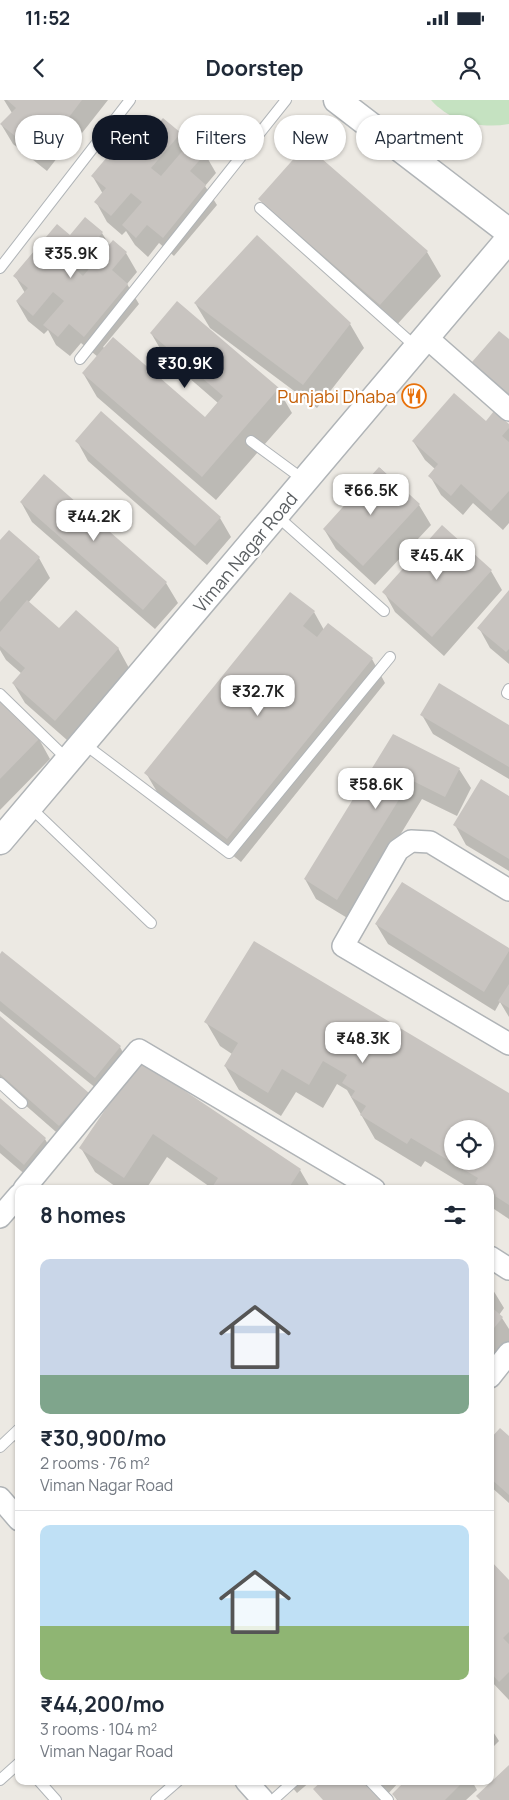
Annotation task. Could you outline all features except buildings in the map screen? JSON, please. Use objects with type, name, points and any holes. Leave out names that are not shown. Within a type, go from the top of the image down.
[{"type":"street","points":[[338,100],[509,232]]},
{"type":"street","name":"Viman Nagar Road","points":[[0,841],[509,239]]},
{"type":"street","points":[[422,343],[509,410]]},
{"type":"street","points":[[509,890],[430,842],[412,841],[398,850],[343,946],[509,1044]]},
{"type":"street","points":[[27,1185],[139,1050],[367,1185]]},
{"type":"street","points":[[0,1217],[15,1199]]},
{"type":"street","points":[[494,1260],[509,1269]]},
{"type":"street","points":[[494,1372],[509,1353]]},
{"type":"street","points":[[0,1498],[15,1515]]},
{"type":"street","points":[[250,1785],[263,1800]]},
{"type":"lane","points":[[0,268],[130,100]]},
{"type":"lane","points":[[80,359],[286,100]]},
{"type":"lane","points":[[260,208],[422,343]]},
{"type":"lane","points":[[252,441],[305,481]]},
{"type":"lane","points":[[276,515],[384,611]]},
{"type":"lane","points":[[0,694],[76,751],[228,853],[390,657]]},
{"type":"lane","points":[[509,689],[506,692],[509,694]]},
{"type":"lane","points":[[29,806],[151,923]]},
{"type":"lane","points":[[0,1083],[22,1103]]},
{"type":"lane","points":[[0,1446],[15,1433]]},
{"type":"lane","points":[[0,1780],[15,1766]]},
{"type":"lane","points":[[43,1785],[56,1800]]},
{"type":"lane","points":[[156,1800],[173,1785]]},
{"type":"lane","points":[[273,1800],[290,1785]]},
{"type":"lane","points":[[374,1785],[388,1800]]},
{"type":"green space","points":[[431,100],[509,100],[509,124],[482,124],[482,115],[450,115]]},
{"type":"place","name":"Punjabi Dhaba","points":[[414,396]]}]
